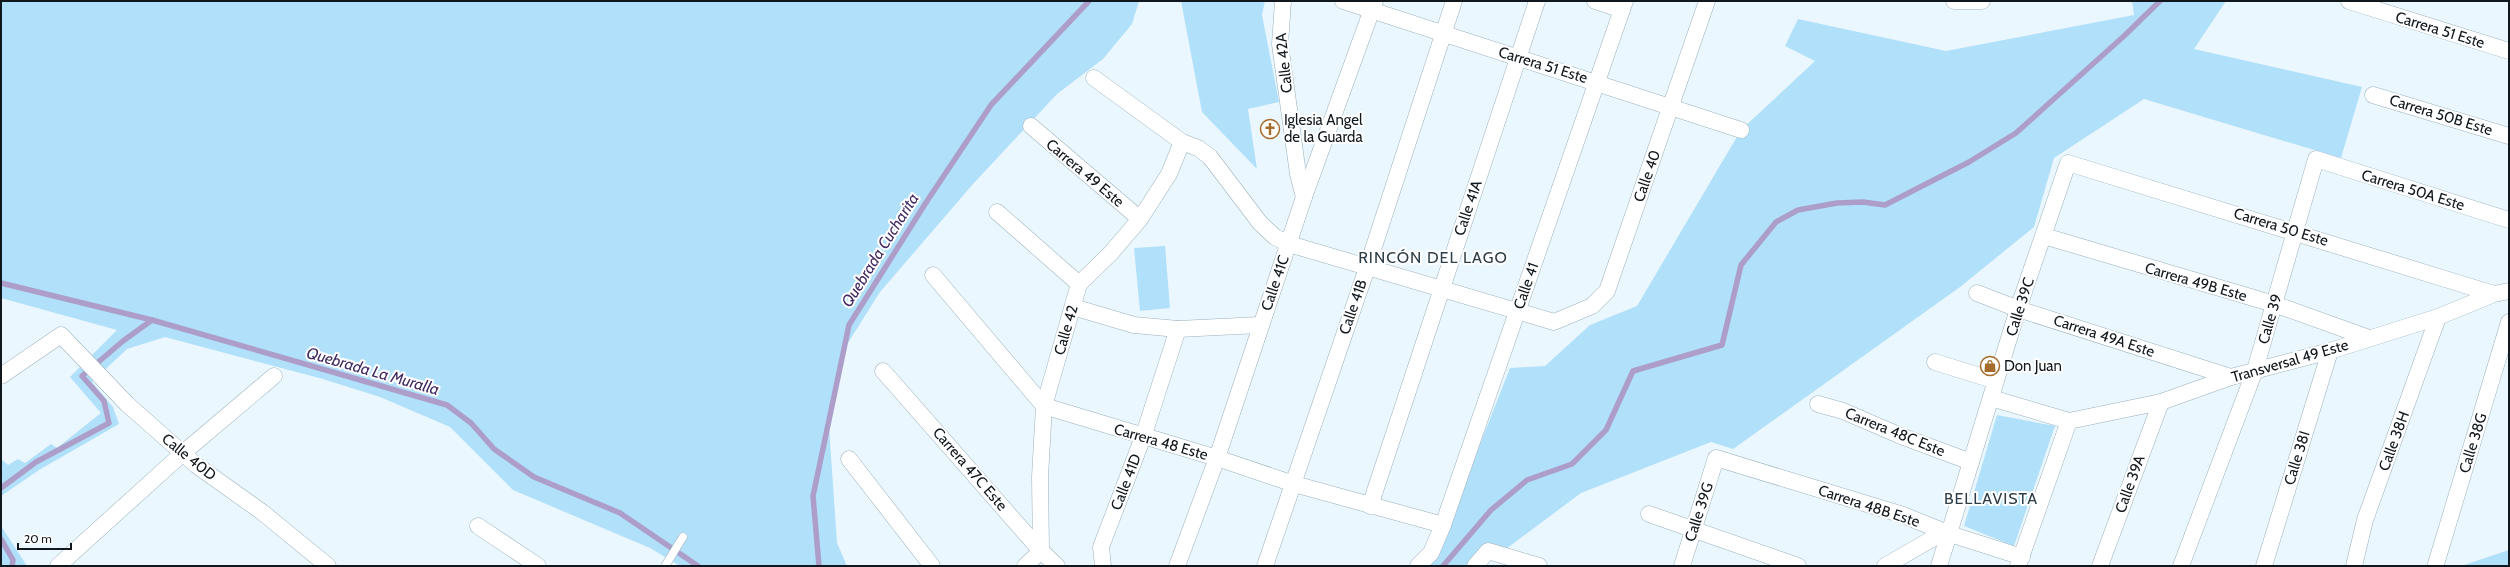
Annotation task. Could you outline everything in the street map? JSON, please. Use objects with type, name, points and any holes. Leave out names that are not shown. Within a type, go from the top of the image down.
[{"type":"street","name":"Calle 42A","points":[[1283,1],[1280,44],[1298,174],[1304,196]]},
{"type":"street","name":"Carrera 51 Este","points":[[1343,1],[1374,5],[1443,34],[1597,82],[1741,130]]},
{"type":"street","name":"Calle 41B","points":[[1265,566],[1367,268],[1454,1]]},
{"type":"street","name":"Calle 41A","points":[[1370,506],[1440,289],[1537,1]]},
{"type":"street","points":[[1595,1],[1623,6]]},
{"type":"street","name":"Calle 40","points":[[1516,312],[1554,322],[1592,306],[1607,291],[1707,1]]},
{"type":"street","points":[[1954,1],[1982,1]]},
{"type":"street","name":"Carrera 51 Este","points":[[2349,1],[2369,5],[2509,51]]},
{"type":"street","name":"Calle 41C","points":[[1177,566],[1217,458],[1304,196],[1374,5]]},
{"type":"street","name":"Calle 41","points":[[1418,566],[1431,553],[1443,525],[1623,6]]},
{"type":"street","points":[[1094,78],[1182,142],[1198,148],[1210,157],[1260,223],[1275,237],[1289,244],[1516,312]]},
{"type":"street","name":"Carrera 50B Este","points":[[2373,94],[2509,136]]},
{"type":"street","name":"Carrera 49 Este","points":[[1031,126],[1140,219]]},
{"type":"street","name":"Calle 42","points":[[1041,551],[1040,477],[1044,406],[1079,284],[1111,253],[1140,219],[1168,174],[1182,142]]},
{"type":"street","name":"Carrera 50A Este","points":[[2316,159],[2509,220]]},
{"type":"street","name":"Calle 39","points":[[2181,566],[2255,370],[2316,159]]},
{"type":"street","name":"Carrera 50 Este","points":[[2068,163],[2501,293]]},
{"type":"street","name":"Calle 39C","points":[[1939,566],[1947,533],[1971,462],[2018,309],[2068,163]]},
{"type":"street","points":[[997,212],[1079,284]]},
{"type":"street","name":"Carrera 49B Este","points":[[2044,236],[2274,304],[2369,338]]},
{"type":"street","points":[[933,275],[1044,406]]},
{"type":"street","name":"Transversal 49 Este","points":[[2069,421],[2161,402],[2231,377],[2330,351],[2438,317],[2501,293]]},
{"type":"street","name":"Carrera 49A Este","points":[[1977,294],[2018,309],[2231,377]]},
{"type":"street","points":[[1073,307],[1134,325],[1178,329],[1260,325]]},
{"type":"street","name":"Calle 38H","points":[[2354,566],[2366,520],[2438,317]]},
{"type":"street","name":"Calle 38G","points":[[2436,564],[2509,322]]},
{"type":"street","name":"Calle 41D","points":[[1103,566],[1101,547],[1143,437],[1178,329]]},
{"type":"street","name":"Calle 40D","points":[[1,376],[62,336],[99,377],[183,453],[262,512],[328,566]]},
{"type":"street","name":"Calle 38I","points":[[2264,566],[2330,351]]},
{"type":"street","points":[[1935,362],[1996,381]]},
{"type":"street","name":"Carrera 47C Este","points":[[884,371],[1041,551],[1058,566]]},
{"type":"street","points":[[58,566],[183,453],[274,376]]},
{"type":"street","points":[[1991,398],[2069,421],[2020,561]]},
{"type":"street","name":"Calle 39A","points":[[2100,566],[2161,402]]},
{"type":"street","name":"Carrera 48C Este","points":[[1818,404],[1844,411],[1901,436],[1971,462]]},
{"type":"street","name":"Carrera 48 Este","points":[[1044,406],[1217,458],[1294,484],[1443,525]]},
{"type":"street","points":[[849,458],[932,566]]},
{"type":"street","name":"Carrera 48B Este","points":[[1716,458],[1903,515],[2020,561]]},
{"type":"street","name":"Calle 39G","points":[[1682,566],[1692,530],[1716,458]]},
{"type":"street","points":[[1649,514],[1798,566]]},
{"type":"street","points":[[478,526],[538,566]]},
{"type":"street","points":[[1885,566],[1947,533]]},
{"type":"street","points":[[1025,566],[1041,551]]},
{"type":"street","points":[[1475,566],[1488,551],[1539,566]]},
{"type":"lane","points":[[666,565],[683,537]]},
{"type":"shaded area","points":[[1,1],[1139,1],[1132,24],[1103,59],[1057,94],[973,184],[880,292],[846,346],[829,427],[837,543],[847,566],[680,566],[650,548],[513,490],[450,427],[380,397],[323,379],[165,337],[127,349],[92,382],[113,407],[119,424],[39,470],[1,496],[2,460],[8,465],[18,459],[25,463],[51,444],[57,448],[101,413],[70,377],[117,330],[1,298]]},
{"type":"shaded area","points":[[1181,1],[1265,1],[1262,15],[1279,102],[1248,109],[1257,169],[1202,112]]},
{"type":"shaded area","points":[[2132,1],[2226,1],[2194,49],[2362,87],[2341,158],[2144,99],[2054,158],[2034,227],[1960,287],[1733,449],[1711,442],[1581,493],[1483,566],[1428,566],[1435,559],[1510,368],[1545,366],[1590,325],[1637,306],[1741,130],[1815,61],[1785,46],[1798,19],[1946,51],[2134,15]]},
{"type":"shaded area","points":[[1165,246],[1170,308],[1140,311],[1134,248]]},
{"type":"shaded area","points":[[1997,415],[2055,426],[2014,546],[1964,526]]},
{"type":"shaded area","points":[[1,526],[27,566],[1,566]]},
{"type":"shaded area","points":[[2509,550],[2509,566],[2461,566]]},
{"type":"waterway","name":"Quebrada Cucharita","points":[[819,566],[813,496],[849,325],[927,201],[991,105],[1089,1]]},
{"type":"waterway","points":[[1443,566],[1491,510],[1527,480],[1572,464],[1606,430],[1633,371],[1722,345],[1741,265],[1776,222],[1798,210],[1837,203],[1863,202],[1885,205],[1969,162],[2016,133],[2124,36],[2160,1]]},
{"type":"waterway","name":"Quebrada La Muralla","points":[[1,283],[152,320],[447,405],[471,423],[494,449],[534,477],[620,513],[698,566]]},
{"type":"waterway","points":[[1,488],[36,462],[109,423],[104,401],[82,376],[123,341],[152,320]]},
{"type":"waterway","points":[[1,539],[13,560],[12,566]]},
{"type":"place","name":"Iglesia Angel de la Guarda","points":[[1270,129]]},
{"type":"place","name":"Don Juan","points":[[1990,366]]},
{"type":"district","name":"RINCÓN DEL LAGO","points":[[1433,257]]},
{"type":"district","name":"BELLAVISTA","points":[[1991,498]]}]
